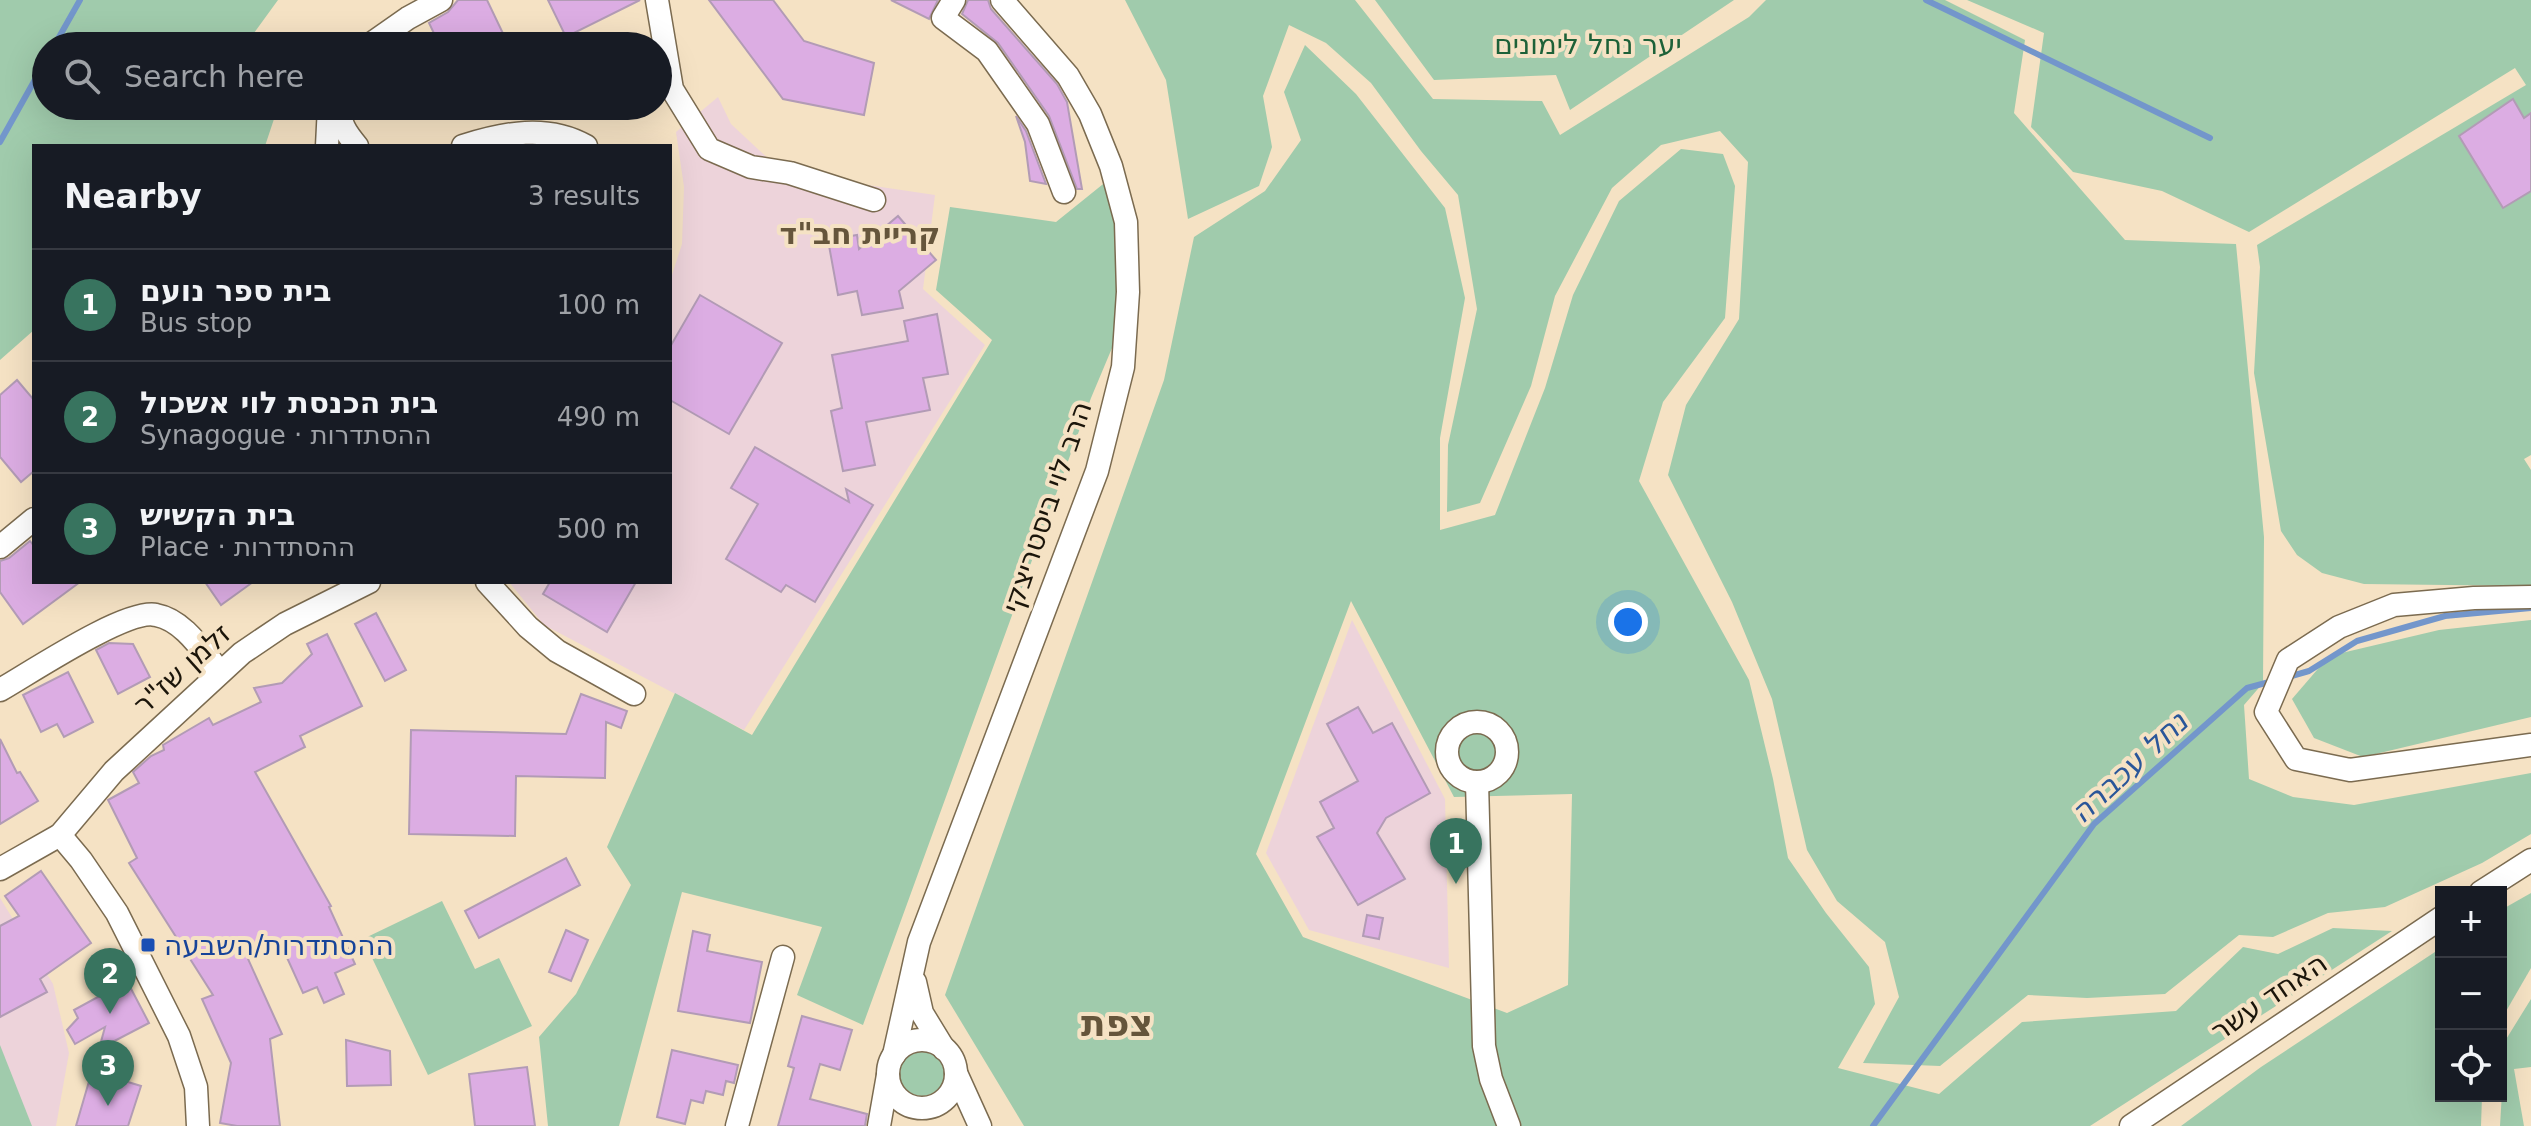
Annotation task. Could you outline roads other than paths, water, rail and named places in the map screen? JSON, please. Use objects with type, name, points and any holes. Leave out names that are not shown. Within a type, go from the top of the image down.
[{"type":"street","points":[[388,32],[441,0]]},
{"type":"street","points":[[657,0],[662,32]]},
{"type":"street","points":[[954,0],[943,18],[987,51],[1038,124],[1064,192]]},
{"type":"street","name":"הרב לוי ביסטריצקי","points":[[879,1126],[916,953],[1097,471],[1123,367],[1128,292],[1126,222],[1111,166],[1090,114],[1068,76],[1002,0]]},
{"type":"street","points":[[672,89],[709,149],[751,167],[790,173],[874,200]]},
{"type":"street","points":[[327,144],[328,120]]},
{"type":"street","points":[[341,120],[355,144]]},
{"type":"street","points":[[470,144],[501,135],[544,131],[580,144]]},
{"type":"street","points":[[0,547],[32,521]]},
{"type":"street","name":"זלמן שז\"ר","points":[[60,835],[114,771],[242,653],[285,624],[365,584]]},
{"type":"street","points":[[489,584],[528,627],[557,651],[634,694]]},
{"type":"street","points":[[2531,597],[2394,605],[2339,627],[2287,661],[2266,712],[2296,759],[2350,770],[2531,745]]},
{"type":"street","points":[[0,690],[116,623],[143,615],[157,615],[182,628],[220,672]]},
{"type":"street","points":[[1477,782],[1484,1046],[1491,1079],[1509,1126]]},
{"type":"street","points":[[0,869],[60,835],[81,860],[117,913],[179,1036],[193,1076],[198,1126]]},
{"type":"street","points":[[2490,886],[2531,860]]},
{"type":"street","name":"האחד עשר","points":[[2131,1126],[2435,922]]},
{"type":"street","name":"הרב לוי ביסטריצקי","points":[[916,953],[914,977],[922,1013],[946,1051]]},
{"type":"street","points":[[737,1126],[783,957]]},
{"type":"street","points":[[914,1041],[934,1042],[946,1051],[953,1061],[978,1126],[960,1115],[922,1107],[893,1092],[888,1077],[891,1060],[904,1046],[914,1041]]},
{"type":"street","points":[[890,1126],[922,1107],[943,1101],[951,1092],[956,1073]]},
{"type":"street","points":[[191,1126],[196,1097]]},
{"type":"waterway","points":[[62,32],[80,0]]},
{"type":"waterway","points":[[1926,0],[2210,138]]},
{"type":"waterway","points":[[0,142],[32,85]]},
{"type":"waterway","name":"נחל עכברה","points":[[2288,677],[2309,671],[2357,641],[2445,616],[2531,608]]},
{"type":"waterway","name":"נחל עכברה","points":[[1873,1126],[2094,824],[2247,688],[2273,681]]},
{"type":"place","name":"בית ספר נועם","points":[[1456,884]]},
{"type":"place","name":"ההסתדרות/השבעה","points":[[148,945]]},
{"type":"place","name":"בית הכנסת לוי אשכול","points":[[110,1014]]},
{"type":"place","name":"בית הקשיש","points":[[108,1106]]},
{"type":"district","name":"קריית חב\"ד","points":[[860,233]]},
{"type":"district","name":"צפת","points":[[1117,1023]]},
{"type":"park label","name":"יער נחל לימונים","points":[[1588,44]]}]
